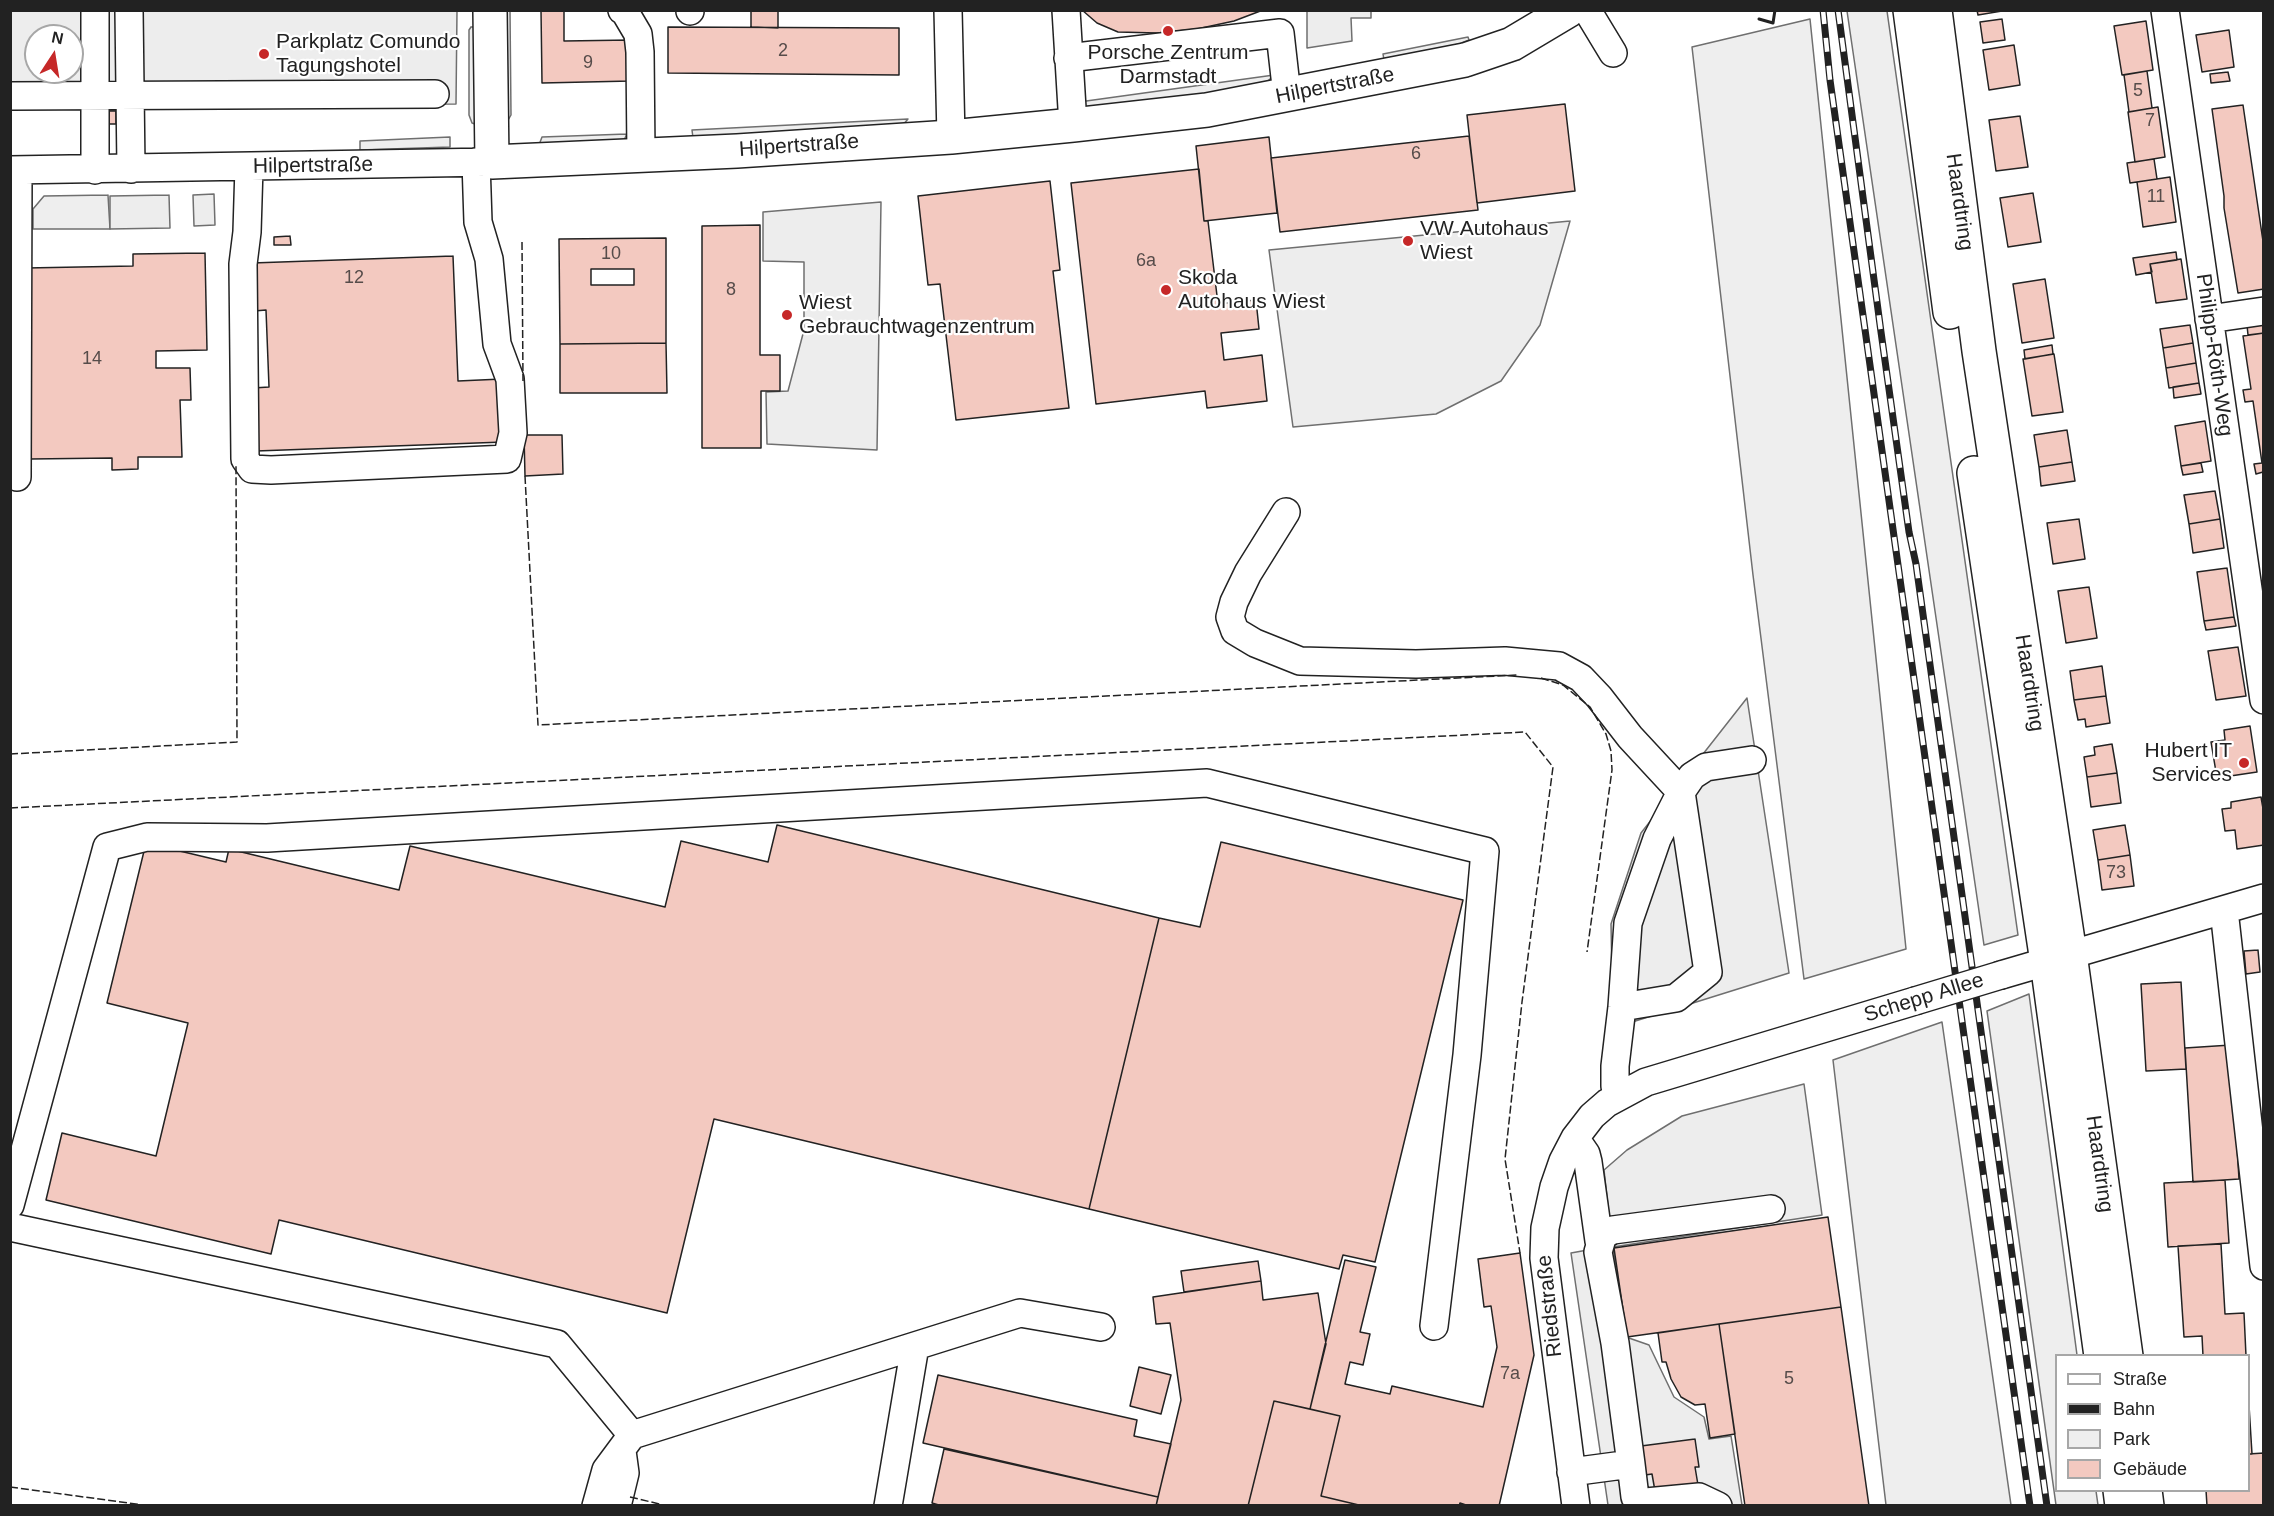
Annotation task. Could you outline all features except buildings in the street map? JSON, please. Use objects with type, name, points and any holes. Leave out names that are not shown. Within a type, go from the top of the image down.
[{"type":"main road","points":[[484,162],[490,10]]},
{"type":"main road","name":"Hilpertstraße","points":[[484,162],[951,137],[1208,110],[1465,60],[1518,41],[1569,10]]},
{"type":"main road","name":"Haardtring","points":[[1910,10],[1955,348],[2126,1354]]},
{"type":"main road","name":"Haardtring","points":[[1935,10],[2058,958],[2101,1354]]},
{"type":"street","points":[[95,10],[95,170]]},
{"type":"street","points":[[129,10],[128,95],[131,169]]},
{"type":"street","points":[[622,10],[638,34],[641,155]]},
{"type":"street","points":[[948,10],[951,137]]},
{"type":"street","points":[[1066,10],[1073,125]]},
{"type":"street","points":[[1587,10],[1613,52]]},
{"type":"street","name":"Philipp-Röth-Weg","points":[[2165,10],[2264,700]]},
{"type":"street","points":[[1068,58],[1280,33],[1287,96]]},
{"type":"street","points":[[10,96],[435,94]]},
{"type":"street","points":[[249,167],[247,232],[243,264],[245,459],[252,469],[270,470],[507,459],[513,433],[510,379],[497,344],[489,259],[478,222],[484,162]]},
{"type":"street","name":"Hilpertstraße","points":[[14,170],[484,162]]},
{"type":"street","points":[[14,170],[17,477]]},
{"type":"street","points":[[2209,319],[2264,311]]},
{"type":"street","points":[[1286,512],[1248,573],[1234,602],[1230,617],[1235,631],[1256,643],[1300,661],[1416,664],[1504,661],[1559,666],[1581,678],[1630,737],[1681,792],[1708,972],[1676,998],[1622,1007]]},
{"type":"street","points":[[1618,1096],[1614,1077],[1628,922],[1657,839],[1681,792],[1692,776],[1706,767],[1752,759]]},
{"type":"street","points":[[10,1205],[107,847],[147,837],[267,838],[1207,783],[1485,851],[1467,1055],[1434,1326]]},
{"type":"street","name":"Schepp Allee","points":[[1592,1116],[1618,1096],[1657,1078],[2264,898]]},
{"type":"street","points":[[2224,910],[2264,1266]]},
{"type":"street","name":"Riedstraße","points":[[1576,1506],[1545,1272],[1544,1244],[1554,1187],[1575,1138],[1592,1116]]},
{"type":"street","points":[[1575,1138],[1586,1154],[1588,1162],[1599,1241],[1598,1252],[1615,1343],[1635,1497],[1639,1501],[1646,1502],[1699,1497],[1718,1506]]},
{"type":"street","points":[[1599,1241],[1606,1232],[1613,1230],[1771,1209]]},
{"type":"street","points":[[10,1227],[557,1344],[627,1443],[625,1473],[617,1506]]},
{"type":"street","points":[[596,1506],[606,1470],[627,1443],[1020,1313],[1101,1327]]},
{"type":"street","points":[[888,1506],[915,1346]]},
{"type":"street","points":[[1571,1472],[1630,1464]]},
{"type":"green space","points":[[502,11],[510,11],[511,115],[507,122]]},
{"type":"green space","points":[[1847,11],[1887,11],[2018,935],[1984,945]]},
{"type":"green space","points":[[1810,19],[1906,949],[1804,979],[1753,575],[1692,47]]},
{"type":"green space","points":[[471,27],[477,27],[475,124],[472,123],[469,115],[469,30]]},
{"type":"green space","points":[[1468,37],[1469,40],[1459,44],[1384,60],[1383,54]]},
{"type":"green space","points":[[1274,75],[1265,84],[1196,96],[1084,108],[1079,102]]},
{"type":"green space","points":[[908,119],[902,126],[693,138],[692,130]]},
{"type":"green space","points":[[627,134],[623,142],[539,145],[542,137]]},
{"type":"green space","points":[[450,137],[450,147],[360,150],[360,141]]},
{"type":"green space","points":[[108,195],[110,229],[33,229],[33,209],[44,196]]},
{"type":"green space","points":[[2029,994],[2077,1354],[2055,1354],[2055,1492],[2096,1492],[2098,1505],[2056,1505],[1987,1011]]},
{"type":"green space","points":[[1942,1022],[2011,1505],[1886,1505],[1833,1060]]},
{"type":"shaded area","name":"Parkplatz Comundo Tagungshotel","points":[[10,11],[457,11],[456,104],[11,106]]},
{"type":"shaded area","points":[[1307,11],[1371,11],[1371,18],[1351,18],[1352,41],[1307,48]]},
{"type":"shaded area","points":[[214,194],[215,225],[194,226],[193,195]]},
{"type":"shaded area","points":[[169,195],[170,228],[110,229],[110,196]]},
{"type":"shaded area","points":[[881,202],[877,450],[767,444],[766,392],[788,391],[804,330],[804,262],[763,261],[763,212]]},
{"type":"shaded area","points":[[1570,221],[1540,325],[1501,381],[1436,414],[1293,427],[1269,250]]},
{"type":"shaded area","points":[[1747,698],[1789,973],[1613,1028],[1611,924],[1641,833]]},
{"type":"shaded area","points":[[1804,1084],[1822,1215],[1613,1247],[1626,1337],[1649,1345],[1674,1397],[1704,1417],[1709,1439],[1731,1436],[1742,1505],[1608,1505],[1571,1253],[1593,1249],[1609,1215],[1604,1170],[1627,1150],[1682,1116]]},
{"type":"railway","points":[[1823,10],[1830,80],[2030,1506]]},
{"type":"railway","points":[[1838,10],[1881,332],[1909,532],[1916,564],[2047,1506]]},
{"type":"fence","points":[[522,242],[523,381]]},
{"type":"fence","points":[[10,754],[237,742],[236,466]]},
{"type":"fence","points":[[525,476],[538,725],[1517,675]]},
{"type":"fence","points":[[1541,678],[1563,685],[1590,707],[1606,734],[1611,751],[1612,770],[1587,952]]},
{"type":"fence","points":[[10,808],[1525,732],[1553,767],[1522,1002],[1505,1159],[1520,1253]]},
{"type":"fence","points":[[10,1487],[151,1506]]},
{"type":"fence","points":[[630,1497],[668,1506]]},
{"type":"wall","points":[[1759,19],[1773,23],[1775,10]]},
{"type":"place","name":"Porsche Zentrum Darmstadt","points":[[1168,31]]},
{"type":"place","name":"Parkplatz Comundo Tagungshotel","points":[[264,54]]},
{"type":"place","name":"VW Autohaus Wiest","points":[[1408,241]]},
{"type":"place","name":"Skoda Autohaus Wiest","points":[[1166,290]]},
{"type":"place","name":"Wiest Gebrauchtwagenzentrum","points":[[787,315]]},
{"type":"place","name":"Hubert IT Services","points":[[2244,763]]}]
